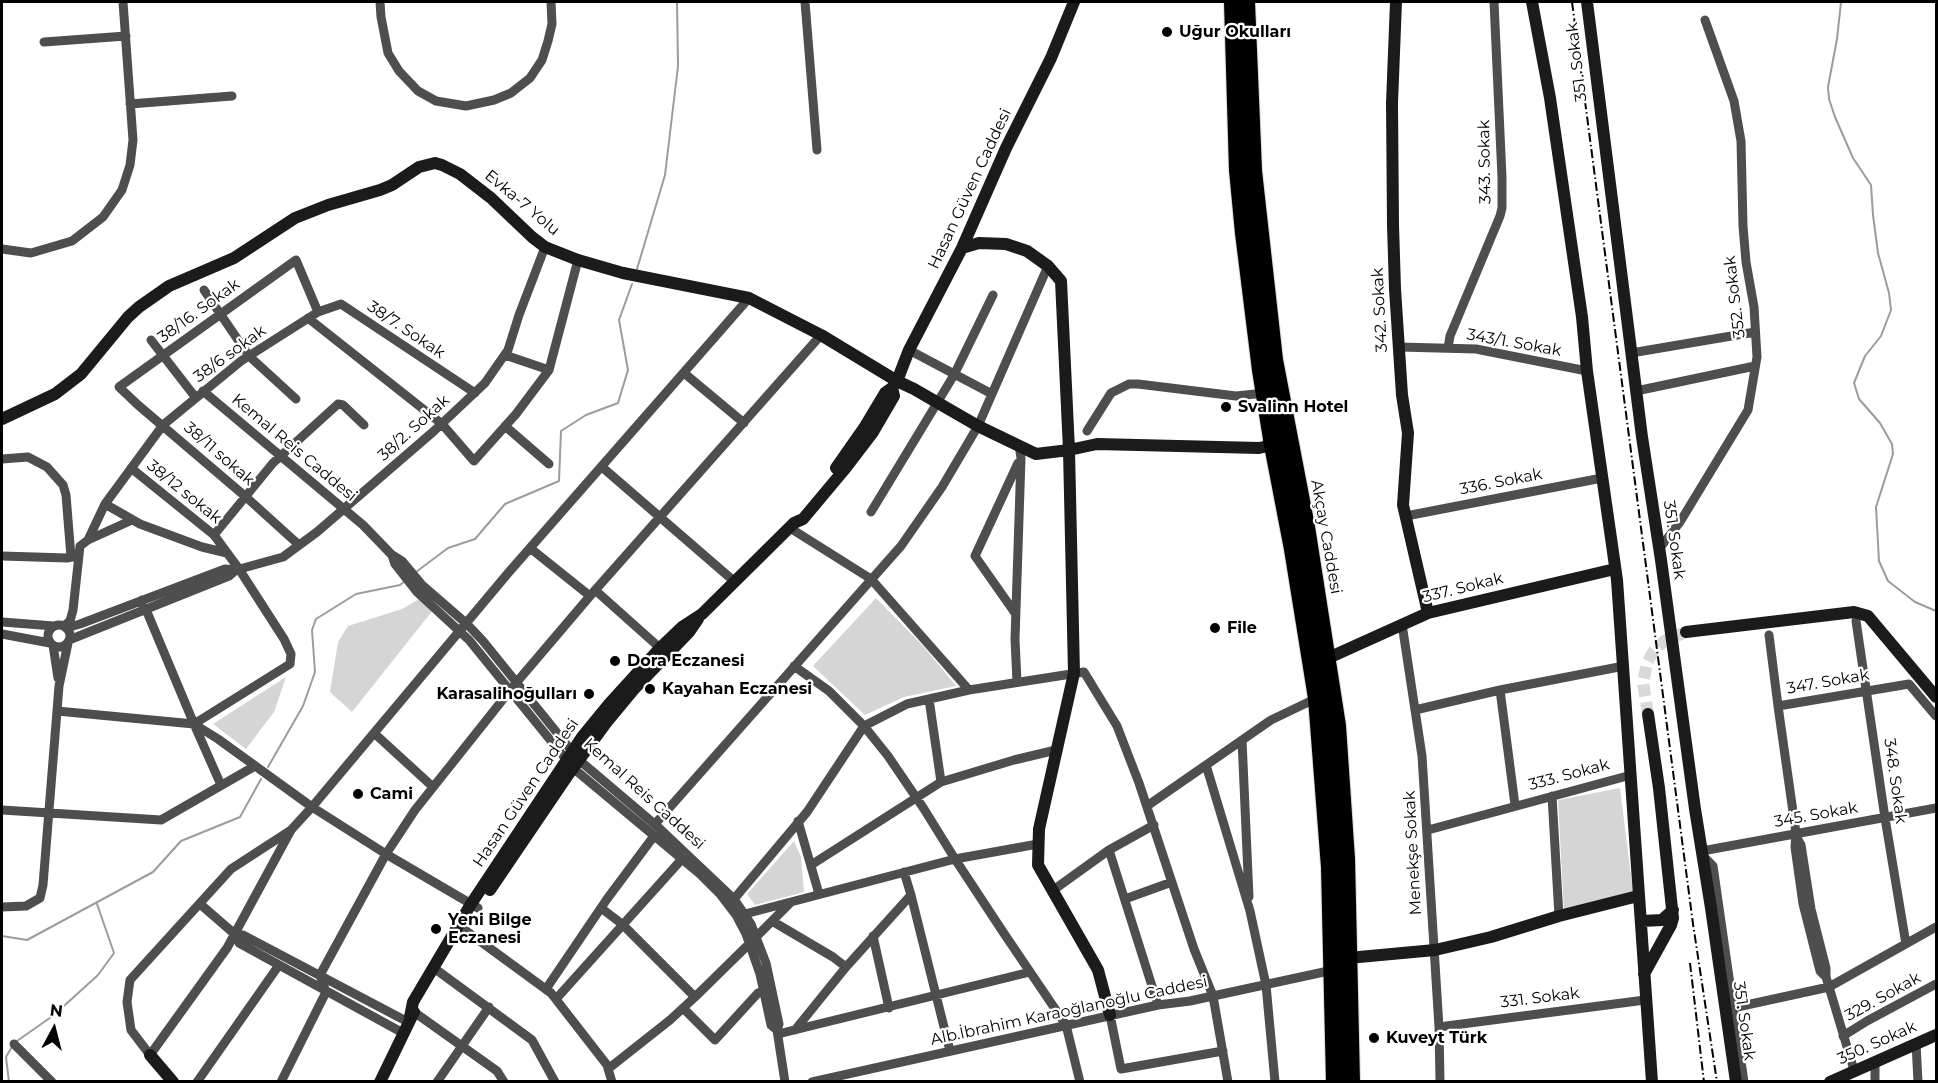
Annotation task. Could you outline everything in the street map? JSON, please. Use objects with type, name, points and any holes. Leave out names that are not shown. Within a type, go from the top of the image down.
[{"type":"highway","points":[[1223,2],[1230,144],[1245,170]]},
{"type":"highway","name":"Akçay Caddesi","points":[[1233,2],[1265,393],[1317,698],[1330,867],[1333,970],[1342,1045],[1353,1082]]},
{"type":"highway","name":"Akçay Caddesi","points":[[1246,2],[1245,170],[1274,360],[1306,527],[1336,726],[1346,860],[1348,958],[1342,1045]]},
{"type":"highway","points":[[1245,170],[1259,127],[1257,2]]},
{"type":"highway","points":[[1333,1082],[1342,1045]]},
{"type":"street","points":[[2,249],[31,253],[72,241],[103,218],[122,190],[130,165],[133,140],[123,2]]},
{"type":"street","points":[[380,2],[388,53],[399,71],[418,91],[436,102],[466,106],[494,100],[511,93],[530,78],[542,60],[548,41],[552,24],[551,2]]},
{"type":"street","points":[[805,2],[817,150]]},
{"type":"street","name":"Hasan Güven Caddesi","points":[[572,760],[635,688],[689,632],[702,614],[792,526],[803,519],[873,432],[894,396],[895,385],[909,350],[962,248],[1074,2]]},
{"type":"street","name":"342. Sokak","points":[[1396,2],[1392,103],[1393,214],[1403,411],[1408,433],[1403,505],[1428,613]]},
{"type":"street","name":"343. Sokak","points":[[1448,348],[1450,336],[1502,208],[1494,2]]},
{"type":"street","points":[[1532,2],[1550,98],[1582,316],[1587,371],[1615,569],[1624,666],[1652,1082]]},
{"type":"street","name":"351. Sokak","points":[[1587,2],[1636,391],[1679,701],[1729,1008],[1736,1082]]},
{"type":"street","name":"352. Sokak","points":[[1659,549],[1685,513],[1748,410],[1755,366],[1754,307],[1746,262],[1743,226],[1741,141],[1734,101],[1705,20]]},
{"type":"street","points":[[44,42],[126,36]]},
{"type":"street","points":[[130,104],[232,96]]},
{"type":"street","name":"Evka-7 Yolu","points":[[2,419],[55,394],[81,374],[133,312],[169,286],[234,258],[295,218],[328,205],[380,190],[426,164],[442,165],[460,174],[491,198],[545,247],[578,261],[623,273],[748,298],[821,335],[895,385],[914,389],[1020,452],[1036,454],[1069,450]]},
{"type":"street","points":[[962,248],[979,243],[1005,244],[1027,251],[1048,266],[1060,281],[1069,450],[1074,673],[1039,829],[1038,865],[1098,970],[1121,1069],[1223,1052]]},
{"type":"street","name":"38/2. Sokak","points":[[2,622],[61,626],[88,621],[229,576],[237,569],[283,557],[344,509],[442,424],[485,383],[508,350],[545,247]]},
{"type":"street","name":"38/16. Sokak","points":[[119,387],[296,260],[318,312]]},
{"type":"street","points":[[308,318],[442,424],[474,461],[549,370],[578,261]]},
{"type":"street","points":[[655,824],[901,546],[942,487],[978,426],[1048,266]]},
{"type":"street","points":[[204,291],[249,356],[296,399]]},
{"type":"street","points":[[871,512],[954,375],[993,295]]},
{"type":"street","points":[[173,1082],[131,1030],[127,1002],[130,980],[231,869],[291,830],[312,807],[530,548],[748,298]]},
{"type":"street","name":"38/7. Sokak","points":[[318,312],[341,304],[475,393]]},
{"type":"street","name":"38/6 sokak","points":[[74,556],[80,546],[88,540],[105,504],[163,425],[249,356],[318,312]]},
{"type":"street","points":[[1631,353],[1755,332]]},
{"type":"street","points":[[281,1082],[326,992],[320,975],[386,854],[415,810],[513,687],[593,593],[821,335]]},
{"type":"street","name":"Kemal Reis Caddesi","points":[[151,340],[162,356],[199,395],[280,456],[344,509],[392,554],[395,564],[464,627],[483,641],[513,687],[572,760],[720,894],[753,939],[766,963],[779,1024],[777,1032],[785,1082]]},
{"type":"street","name":"343/1. Sokak","points":[[1399,347],[1476,349],[1587,371]]},
{"type":"street","points":[[909,350],[992,394]]},
{"type":"street","points":[[505,354],[549,370]]},
{"type":"street","points":[[1636,391],[1755,366]]},
{"type":"street","points":[[684,373],[744,423]]},
{"type":"street","points":[[1087,431],[1111,393],[1129,384],[1236,396],[1265,393]]},
{"type":"street","name":"38/11 sokak","points":[[119,387],[299,545]]},
{"type":"street","points":[[214,535],[280,456],[338,404],[343,405],[364,425]]},
{"type":"street","points":[[505,426],[549,464]]},
{"type":"street","points":[[1069,450],[1097,444],[1258,448],[1273,445]]},
{"type":"street","points":[[1016,613],[975,556],[1020,452]]},
{"type":"street","points":[[1017,682],[1015,639],[1020,452]]},
{"type":"street","points":[[2,459],[28,457],[47,467],[63,485],[66,495],[74,556],[73,610],[70,621],[48,633],[59,686]]},
{"type":"street","points":[[602,467],[735,582]]},
{"type":"street","name":"38/12 sokak","points":[[131,468],[214,535],[284,639],[291,654],[290,664],[194,724]]},
{"type":"street","name":"336. Sokak","points":[[1406,516],[1602,477]]},
{"type":"street","points":[[105,504],[132,520],[202,547],[226,553]]},
{"type":"street","points":[[88,540],[132,520]]},
{"type":"street","points":[[792,526],[871,579],[969,690]]},
{"type":"street","points":[[530,548],[593,593],[660,648]]},
{"type":"street","points":[[2,556],[74,556]]},
{"type":"street","name":"337. Sokak","points":[[1326,659],[1428,613],[1615,569]]},
{"type":"street","points":[[144,605],[221,785]]},
{"type":"street","name":"38/2. Sokak","points":[[68,641],[144,605]]},
{"type":"street","points":[[73,610],[80,618],[88,621]]},
{"type":"street","points":[[1686,632],[1769,628],[1854,612],[1869,616],[1936,698]]},
{"type":"street","name":"Hasan Güven Caddesi","points":[[409,1021],[413,1002],[609,704],[660,648],[682,627],[702,614]]},
{"type":"street","name":"348. Sokak","points":[[1856,621],[1906,944]]},
{"type":"street","name":"Menekşe Sokak","points":[[1402,624],[1422,756],[1435,950],[1440,1082]]},
{"type":"street","points":[[2,907],[26,906],[40,898],[44,885],[59,686],[70,633],[61,626]]},
{"type":"street","points":[[1769,628],[1778,706]]},
{"type":"street","points":[[2,634],[62,647],[68,641]]},
{"type":"street","points":[[794,666],[829,691],[864,726],[888,756],[1066,1025],[1080,1082]]},
{"type":"street","points":[[1415,710],[1500,690],[1624,666]]},
{"type":"street","points":[[734,898],[798,821],[864,726],[907,704],[969,690],[1084,672],[1118,726],[1154,825],[1194,949],[1214,996],[1228,1082]]},
{"type":"street","name":"347. Sokak","points":[[1854,1070],[1826,977],[1826,968],[1811,909],[1802,845],[1796,836],[1778,706],[1909,684],[1936,716]]},
{"type":"street","points":[[1500,690],[1515,805]]},
{"type":"street","points":[[1147,806],[1271,720],[1317,698]]},
{"type":"street","points":[[929,699],[941,782]]},
{"type":"street","points":[[57,711],[194,724],[312,807],[475,906]]},
{"type":"street","points":[[1644,975],[1671,925],[1672,910],[1648,714]]},
{"type":"street","points":[[374,733],[433,788]]},
{"type":"street","points":[[1242,740],[1250,911]]},
{"type":"street","points":[[811,865],[941,782],[1056,750]]},
{"type":"street","name":"Kemal Reis Caddesi","points":[[572,760],[655,824],[734,898],[745,914],[753,939],[771,1025],[777,1032]]},
{"type":"street","points":[[1206,765],[1250,911],[1266,985],[1275,1082]]},
{"type":"street","points":[[2,810],[161,820],[255,766]]},
{"type":"street","name":"333. Sokak","points":[[1428,830],[1631,775]]},
{"type":"street","points":[[1552,796],[1559,916]]},
{"type":"street","name":"345. Sokak","points":[[1702,853],[1936,808]]},
{"type":"street","points":[[798,821],[819,894]]},
{"type":"street","points":[[1052,891],[1109,850],[1154,825]]},
{"type":"street","points":[[150,1054],[236,935],[291,830]]},
{"type":"street","points":[[546,989],[654,836]]},
{"type":"street","points":[[745,914],[955,859],[1038,844]]},
{"type":"street","points":[[1109,850],[1158,1005]]},
{"type":"street","points":[[556,999],[682,859]]},
{"type":"street","points":[[904,872],[950,1051]]},
{"type":"street","points":[[1125,899],[1172,882]]},
{"type":"street","points":[[795,1030],[846,967],[911,895]]},
{"type":"street","points":[[1348,958],[1435,950],[1491,937],[1559,916],[1638,896]]},
{"type":"street","points":[[608,1069],[695,998],[793,900]]},
{"type":"street","points":[[200,904],[236,935],[239,943],[326,992],[409,1021]]},
{"type":"street","points":[[601,908],[622,924],[695,998]]},
{"type":"street","points":[[1642,921],[1662,920],[1672,910]]},
{"type":"street","points":[[772,921],[846,967]]},
{"type":"street","points":[[1642,942],[1660,935],[1671,925]]},
{"type":"street","points":[[462,927],[546,989],[556,999],[608,1069],[612,1082]]},
{"type":"street","name":"Hasan Güven Caddesi","points":[[380,1082],[409,1021],[462,927]]},
{"type":"street","points":[[1744,1082],[1729,1008],[1829,987],[1936,927]]},
{"type":"street","points":[[236,935],[243,935],[409,1021],[462,1045],[497,1071],[504,1082]]},
{"type":"street","points":[[873,936],[890,1008]]},
{"type":"street","points":[[1642,942],[1658,947]]},
{"type":"street","points":[[197,1082],[279,965]]},
{"type":"street","name":"Alb.İbrahim Karaoğlanoğlu Caddesi","points":[[812,1082],[1158,1005],[1190,1001],[1333,970]]},
{"type":"street","points":[[438,971],[532,1040],[555,1082]]},
{"type":"street","points":[[777,1032],[890,1008],[1030,972]]},
{"type":"street","name":"329. Sokak","points":[[1843,1036],[1936,984]]},
{"type":"street","points":[[683,1008],[715,1040],[758,993],[764,991]]},
{"type":"street","name":"331. Sokak","points":[[1439,1027],[1645,1000]]},
{"type":"street","points":[[437,1082],[489,1007]]},
{"type":"street","name":"350. Sokak","points":[[1830,1082],[1936,1035]]},
{"type":"street","points":[[1916,1043],[1918,1082]]},
{"type":"street","points":[[14,1044],[52,1082]]},
{"type":"street","points":[[1875,1061],[1875,1082]]},
{"type":"shaded area","points":[[876,598],[925,648],[956,686],[904,697],[865,715],[813,666]]},
{"type":"shaded area","points":[[419,599],[433,610],[352,712],[330,692],[338,642],[348,626],[402,609]]},
{"type":"shaded area","points":[[286,677],[274,712],[246,749],[213,724]]},
{"type":"shaded area","points":[[1620,788],[1633,892],[1564,911],[1558,800]]},
{"type":"shaded area","points":[[794,841],[801,857],[804,892],[755,905],[747,894]]},
{"type":"waterway","points":[[637,269],[665,175],[678,66],[677,2]]},
{"type":"waterway","points":[[1841,2],[1828,87],[1829,99],[1853,158],[1871,185],[1878,253],[1889,293],[1891,310],[1881,336],[1865,356],[1854,383],[1859,399],[1880,423],[1892,444],[1893,454],[1876,507],[1879,561],[1888,581],[1915,602],[1936,611]]},
{"type":"waterway","points":[[416,572],[448,548],[475,539],[505,504],[559,481],[561,431],[586,415],[618,403],[628,370],[619,320],[632,284]]},
{"type":"waterway","points":[[268,767],[303,706],[315,672],[312,630],[316,619],[356,594],[400,585],[405,581]]},
{"type":"waterway","points":[[2,936],[27,940],[153,872],[181,841],[240,817],[261,779]]},
{"type":"waterway","points":[[17,1041],[54,1015],[98,975],[114,953],[97,904]]},
{"type":"waterway","points":[[9,1082],[6,1057],[13,1045]]},
{"type":"tunnel","points":[[1648,714],[1643,683],[1647,663],[1653,652],[1664,641],[1686,632]]},
{"type":"railway","points":[[1572,2],[1693,924],[1717,1082]]},
{"type":"railway","points":[[1690,963],[1704,1082]]},
{"type":"place","name":"Uğur Okulları","points":[[1167,32]]},
{"type":"place","name":"Svalinn Hotel","points":[[1226,407]]},
{"type":"place","name":"File","points":[[1215,628]]},
{"type":"place","name":"Dora Eczanesi","points":[[615,661]]},
{"type":"place","name":"Kayahan Eczanesi","points":[[650,689]]},
{"type":"place","name":"Karasalihoğulları","points":[[589,694]]},
{"type":"place","name":"Cami","points":[[358,794]]},
{"type":"place","name":"Yeni Bilge Eczanesi","points":[[436,929]]},
{"type":"place","name":"Kuveyt Türk","points":[[1374,1038]]}]
